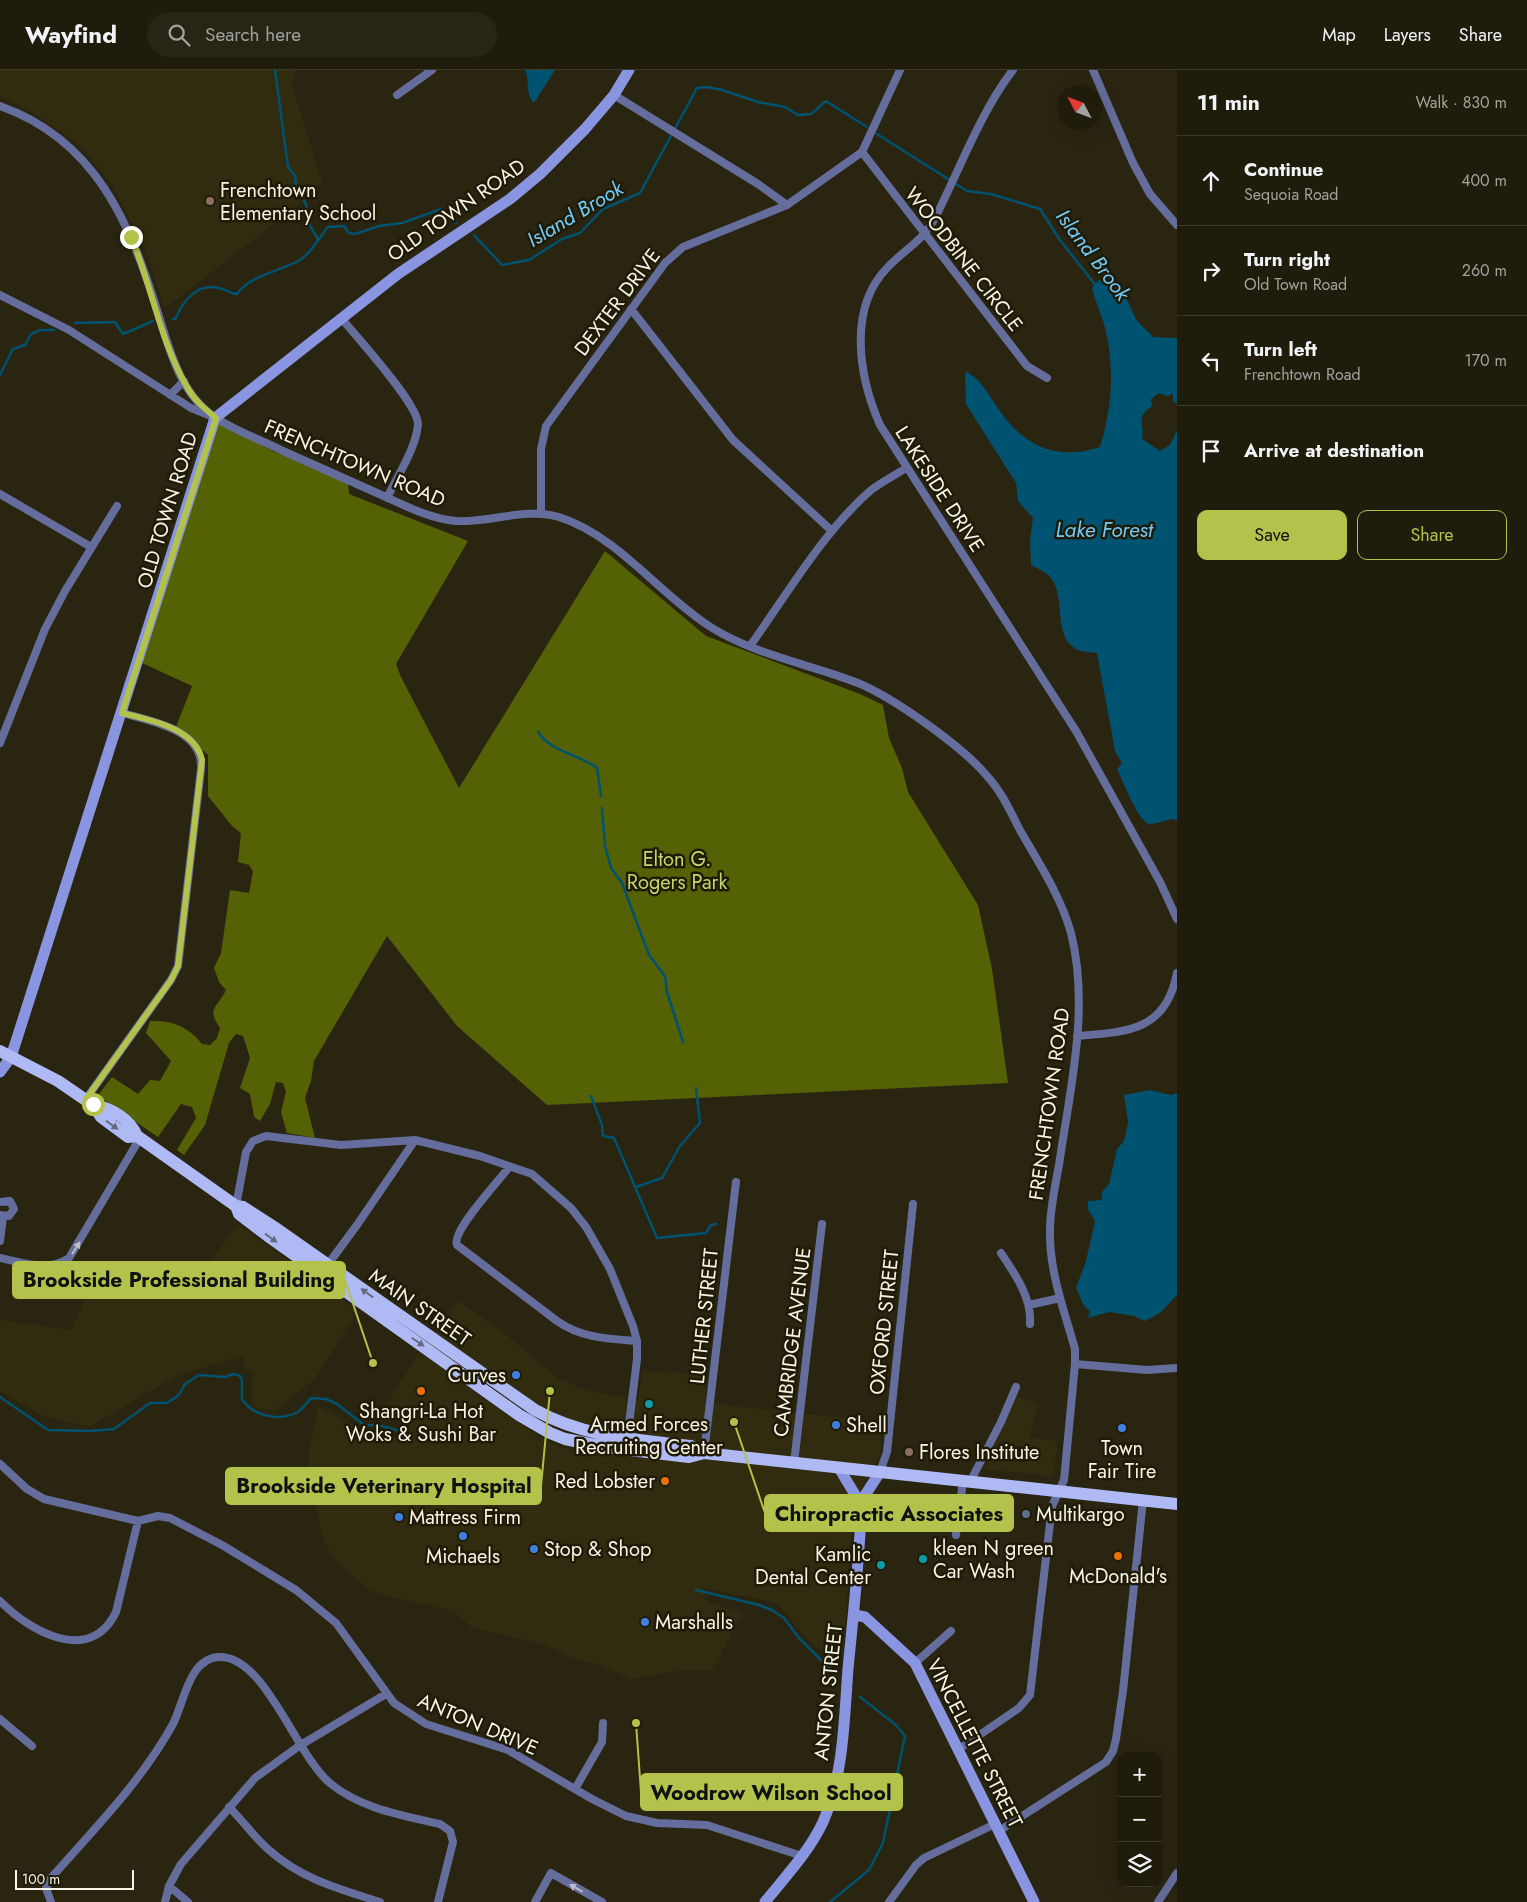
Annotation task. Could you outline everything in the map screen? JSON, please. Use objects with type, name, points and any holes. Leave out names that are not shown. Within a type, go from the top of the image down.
[{"type":"main road","name":"OLD TOWN ROAD","points":[[0,1072],[122,713],[216,418],[409,266],[510,199],[546,168],[614,95],[629,70]]},
{"type":"main road","name":"MAIN STREET","points":[[5,1054],[45,1073],[90,1102],[101,1117],[128,1136],[139,1137],[236,1206],[243,1207],[324,1269],[533,1416],[623,1444],[691,1446],[704,1453],[1177,1504]]},
{"type":"main road","points":[[839,1468],[860,1503]]},
{"type":"main road","points":[[855,1615],[860,1503],[880,1472]]},
{"type":"main road","name":"VINCELLETTE STREET","points":[[855,1615],[865,1617],[915,1663],[1034,1902]]},
{"type":"main road","name":"ANTON STREET","points":[[765,1902],[802,1856],[822,1822],[832,1798],[842,1754],[848,1667],[855,1615]]},
{"type":"street","points":[[397,95],[432,70]]},
{"type":"street","name":"DEXTER DRIVE","points":[[541,513],[541,449],[546,426],[665,262],[684,247],[787,205],[862,152],[900,70]]},
{"type":"street","name":"LAKESIDE DRIVE","points":[[1013,70],[990,107],[925,235],[888,266],[876,281],[867,302],[862,327],[861,357],[866,390],[880,425],[906,468],[1076,732],[1160,882],[1177,919]]},
{"type":"street","points":[[1093,70],[1133,163],[1150,194],[1177,225]]},
{"type":"street","points":[[614,95],[758,184],[787,205]]},
{"type":"street","name":"FRENCHTOWN ROAD","points":[[0,106],[26,116],[75,150],[118,208],[144,268],[174,361],[198,402],[216,418],[387,498],[433,516],[458,521],[541,513],[587,527],[705,624],[750,646],[858,683],[879,693],[943,737],[984,772],[997,788],[1040,864],[1066,919],[1078,975],[1080,998],[1077,1036],[1050,1228],[1052,1258],[1060,1298],[1075,1349],[1075,1364],[1064,1480],[1052,1506],[1030,1696],[1019,1708],[959,1749]]},
{"type":"street","name":"WOODBINE CIRCLE","points":[[862,152],[1027,366],[1047,378]]},
{"type":"street","points":[[0,295],[69,330],[201,413],[216,418]]},
{"type":"street","points":[[631,310],[733,440],[832,531]]},
{"type":"street","points":[[342,319],[407,400],[416,415],[417,427],[413,444],[387,498]]},
{"type":"street","points":[[170,394],[184,381]]},
{"type":"street","points":[[750,646],[832,531],[851,508],[871,490],[906,468]]},
{"type":"street","points":[[0,494],[91,547]]},
{"type":"street","points":[[0,743],[46,629],[91,547],[117,506]]},
{"type":"street","points":[[90,1102],[171,980],[178,966],[202,769],[200,751],[188,738],[142,718],[122,713]]},
{"type":"street","points":[[1077,1036],[1121,1032],[1149,1023],[1160,1014],[1169,1000],[1177,973]]},
{"type":"street","points":[[236,1206],[246,1152],[258,1138],[272,1136],[341,1145],[415,1140],[480,1156],[509,1167],[523,1169],[540,1180],[586,1227],[610,1269],[633,1326],[637,1341],[634,1387],[623,1444]]},
{"type":"street","points":[[0,1258],[44,1266],[58,1264],[69,1258],[139,1137]]},
{"type":"street","points":[[324,1269],[415,1140]]},
{"type":"street","points":[[509,1167],[462,1225],[455,1242],[464,1252],[564,1326],[581,1334],[637,1341]]},
{"type":"street","name":"LUTHER STREET","points":[[704,1453],[736,1182]]},
{"type":"street","points":[[0,1202],[7,1200],[13,1206],[11,1215],[1,1216],[0,1242]]},
{"type":"street","name":"OXFORD STREET","points":[[880,1472],[887,1452],[913,1204]]},
{"type":"street","name":"CAMBRIDGE AVENUE","points":[[794,1463],[822,1224]]},
{"type":"street","points":[[1002,1253],[1013,1270],[1029,1305],[1030,1324]]},
{"type":"street","points":[[1029,1305],[1060,1298]]},
{"type":"street","points":[[1075,1364],[1147,1370],[1177,1368]]},
{"type":"street","points":[[956,1535],[966,1481],[1001,1422],[1016,1387]]},
{"type":"street","points":[[0,1464],[27,1489],[44,1499],[138,1521],[116,1612],[108,1624],[97,1634],[74,1639],[49,1636],[21,1620],[0,1601]]},
{"type":"street","points":[[888,1902],[916,1865],[924,1858],[997,1827],[1100,1766],[1113,1751],[1123,1691],[1143,1500]]},
{"type":"street","name":"ANTON DRIVE","points":[[138,1521],[158,1516],[170,1518],[222,1545],[296,1590],[336,1623],[386,1694],[402,1709],[426,1724],[508,1750],[608,1808],[641,1820],[707,1824],[802,1856]]},
{"type":"street","points":[[915,1663],[951,1631]]},
{"type":"street","points":[[51,1902],[46,1893],[48,1883],[139,1777],[174,1722],[196,1670],[206,1660],[221,1657],[231,1659],[256,1676],[299,1746],[324,1778],[354,1800],[440,1824],[450,1831],[454,1842],[438,1902]]},
{"type":"street","points":[[165,1902],[170,1886],[181,1864],[254,1778],[299,1746],[386,1694]]},
{"type":"street","points":[[0,1719],[32,1746]]},
{"type":"street","points":[[575,1789],[602,1742],[603,1723]]},
{"type":"street","points":[[230,1807],[259,1841],[294,1868],[328,1886],[380,1902]]},
{"type":"street","points":[[535,1902],[551,1873],[602,1902]]},
{"type":"street","points":[[1158,1902],[1177,1873]]},
{"type":"street","points":[[170,1886],[188,1902]]},
{"type":"shaded area","name":"Frenchtown Elementary School","points":[[0,70],[295,70],[292,86],[322,181],[283,217],[164,309],[149,258],[112,185],[80,145],[28,110],[0,97]]},
{"type":"shaded area","points":[[238,1224],[358,1311],[315,1379],[274,1411],[257,1408],[251,1402],[253,1372],[245,1367],[242,1356],[178,1375],[89,1427],[41,1415],[0,1391],[0,1320],[71,1330],[97,1273],[123,1276],[131,1266],[193,1285]]},
{"type":"shaded area","points":[[458,1301],[503,1332],[558,1378],[586,1390],[638,1401],[642,1371],[707,1375],[705,1403],[882,1422],[880,1455],[853,1507],[843,1658],[827,1654],[813,1645],[795,1626],[778,1603],[703,1588],[707,1602],[743,1613],[712,1670],[682,1670],[631,1679],[593,1662],[582,1662],[543,1644],[472,1628],[454,1611],[369,1590],[330,1554],[322,1534],[309,1476],[309,1453],[318,1406],[381,1439],[390,1440],[396,1437],[408,1419],[387,1404],[420,1350]],"holes":[[[458,1350],[529,1400],[555,1414],[602,1430],[637,1435],[626,1457],[569,1449],[552,1444],[443,1370]]]},
{"type":"shaded area","points":[[1017,1396],[1038,1403],[1030,1437],[1057,1441],[1054,1476],[984,1469]]},
{"type":"green space","name":"Elton G. Rogers Park","points":[[216,421],[273,451],[348,483],[349,494],[468,541],[396,664],[459,788],[605,551],[706,636],[860,694],[883,705],[889,738],[902,768],[908,792],[978,905],[992,969],[1008,1083],[547,1105],[457,1026],[387,936],[314,1061],[311,1081],[305,1098],[315,1138],[287,1133],[281,1112],[286,1092],[283,1083],[276,1082],[270,1104],[260,1121],[254,1117],[250,1094],[240,1088],[250,1058],[243,1036],[236,1034],[229,1043],[205,1125],[184,1155],[177,1150],[196,1118],[192,1107],[181,1104],[158,1137],[104,1100],[99,1094],[112,1077],[138,1094],[150,1080],[160,1081],[171,1061],[146,1033],[150,1021],[173,1023],[186,1029],[202,1044],[210,1045],[217,1038],[220,1028],[213,1012],[226,990],[219,982],[214,968],[221,953],[230,890],[249,893],[253,871],[249,865],[238,862],[241,833],[232,826],[208,796],[208,755],[176,727],[192,686],[140,662]]},
{"type":"water","points":[[525,70],[555,70],[534,103],[530,96]]},
{"type":"water","name":"Lake Forest","points":[[1099,280],[1115,286],[1124,294],[1136,319],[1153,337],[1177,338],[1177,404],[1173,401],[1173,394],[1167,396],[1159,393],[1151,399],[1152,406],[1143,415],[1141,421],[1142,439],[1160,451],[1170,445],[1177,430],[1177,820],[1170,819],[1154,824],[1146,822],[1141,817],[1117,769],[1122,763],[1115,751],[1097,653],[1078,650],[1070,644],[1064,635],[1058,593],[1054,583],[1048,575],[1031,565],[1030,540],[1033,518],[1018,501],[1016,483],[966,404],[965,371],[977,379],[1000,411],[1020,434],[1032,442],[1056,451],[1085,451],[1100,447],[1107,418],[1111,373],[1105,328],[1092,288]]},
{"type":"water","points":[[1150,1090],[1170,1095],[1177,1093],[1177,1295],[1160,1313],[1145,1321],[1134,1316],[1109,1312],[1088,1318],[1090,1312],[1083,1304],[1076,1288],[1086,1261],[1095,1221],[1088,1209],[1088,1201],[1102,1200],[1102,1192],[1109,1184],[1117,1149],[1124,1141],[1128,1122],[1124,1095]]},
{"type":"waterway","points":[[275,70],[288,167],[295,176],[297,190],[306,204],[310,226],[318,239]]},
{"type":"waterway","name":"Island Brook","points":[[474,235],[502,265],[529,260],[562,239],[580,233],[603,209],[640,193],[697,88],[707,87],[722,90],[758,102],[785,107],[798,115],[811,114],[826,101],[867,127]]},
{"type":"waterway","name":"Island Brook","points":[[877,134],[967,191],[991,194],[1040,209],[1060,240],[1097,287]]},
{"type":"waterway","name":"Island Brook","points":[[173,319],[176,318],[188,298],[199,290],[206,287],[214,287],[237,294],[250,282],[300,260],[312,249],[328,227],[344,226],[349,233],[355,234],[379,226],[402,223],[441,209],[456,223]]},
{"type":"waterway","name":"Island Brook","points":[[75,323],[115,322],[123,334],[153,321]]},
{"type":"waterway","name":"Island Brook","points":[[0,375],[13,349],[25,345],[31,334],[40,330],[54,330]]},
{"type":"waterway","points":[[538,732],[550,744],[597,768],[601,796]]},
{"type":"waterway","points":[[602,808],[605,846],[611,868],[622,883],[649,955],[665,976],[667,992],[683,1042]]},
{"type":"waterway","points":[[636,1187],[662,1178],[680,1146],[700,1123],[696,1088]]},
{"type":"waterway","points":[[591,1096],[602,1125],[603,1136],[614,1138],[657,1238],[706,1233],[711,1225],[716,1224]]},
{"type":"waterway","points":[[0,1397],[48,1430],[90,1431],[114,1429],[150,1403],[167,1403],[179,1395],[185,1384],[199,1375],[225,1377],[234,1374],[240,1376],[242,1381],[242,1399],[253,1410],[267,1416],[283,1417],[291,1415],[300,1411],[311,1398],[326,1399],[337,1404],[364,1425],[378,1425],[400,1431]]},
{"type":"waterway","points":[[696,1590],[759,1605],[772,1610],[784,1618],[799,1638],[835,1674]]},
{"type":"waterway","points":[[830,1902],[869,1870],[883,1843],[905,1736],[896,1725],[860,1697]]},
{"type":"place","name":"Frenchtown Elementary School","points":[[210,201]]},
{"type":"place","name":"Brookside Professional Building","points":[[373,1363]]},
{"type":"place","name":"Curves","points":[[516,1375]]},
{"type":"place","name":"Shangri-La Hot Woks & Sushi Bar","points":[[421,1391]]},
{"type":"place","name":"Brookside Veterinary Hospital","points":[[550,1391]]},
{"type":"place","name":"Armed Forces Recruiting Center","points":[[649,1404]]},
{"type":"place","name":"Chiropractic Associates","points":[[734,1422]]},
{"type":"place","name":"Shell","points":[[836,1425]]},
{"type":"place","name":"Town Fair Tire","points":[[1122,1428]]},
{"type":"place","name":"Flores Institute","points":[[909,1452]]},
{"type":"place","name":"Red Lobster","points":[[665,1481]]},
{"type":"place","name":"Multikargo","points":[[1026,1514]]},
{"type":"place","name":"Mattress Firm","points":[[399,1517]]},
{"type":"place","name":"Michaels","points":[[463,1536]]},
{"type":"place","name":"Stop & Shop","points":[[534,1549]]},
{"type":"place","name":"McDonald's","points":[[1118,1556]]},
{"type":"place","name":"kleen N green Car Wash","points":[[923,1559]]},
{"type":"place","name":"Kamlic Dental Center","points":[[881,1565]]},
{"type":"place","name":"Marshalls","points":[[645,1622]]},
{"type":"place","name":"Woodrow Wilson School","points":[[636,1723]]},
{"type":"route","points":[[93,1104],[86,1099],[171,980],[178,966],[202,769],[200,751],[188,738],[178,732],[142,718],[122,713],[216,418],[198,402],[187,388],[174,361],[144,268],[131,237]]}]
